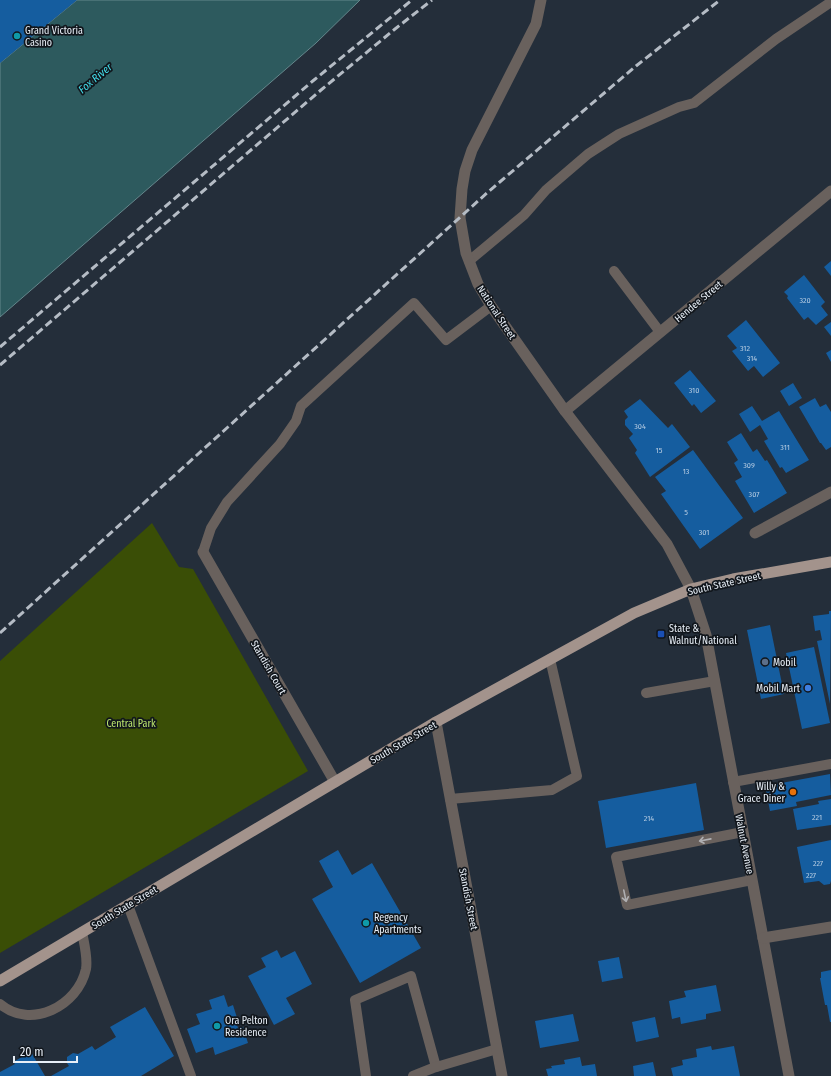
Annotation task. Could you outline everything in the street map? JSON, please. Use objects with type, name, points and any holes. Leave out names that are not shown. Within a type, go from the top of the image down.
[{"type":"main road","name":"South State Street","points":[[0,981],[436,722],[634,613],[691,589],[831,562]]},
{"type":"street","name":"National Street","points":[[541,0],[536,24],[472,150],[465,171],[460,218],[464,247],[478,284],[491,306],[565,411],[667,544],[691,589]]},
{"type":"street","name":"Hendee Street","points":[[565,411],[831,191]]},
{"type":"street","points":[[756,533],[831,492]]},
{"type":"street","name":"Standish Court","points":[[203,552],[335,782]]},
{"type":"street","name":"Walnut Avenue","points":[[691,589],[706,635],[789,1076]]},
{"type":"street","name":"Standish Street","points":[[436,722],[502,1076]]},
{"type":"street","points":[[763,938],[831,927]]},
{"type":"lane","points":[[469,261],[524,215],[546,190],[588,154],[619,134],[694,103],[776,39],[831,2]]},
{"type":"lane","points":[[614,271],[660,332]]},
{"type":"lane","points":[[203,552],[211,528],[226,502],[280,444],[296,421],[301,406],[414,303],[446,340],[491,306]]},
{"type":"lane","points":[[450,799],[552,790],[577,776],[550,659]]},
{"type":"lane","points":[[646,693],[714,681]]},
{"type":"lane","points":[[733,782],[831,764]]},
{"type":"lane","points":[[743,832],[616,857],[627,905],[752,880]]},
{"type":"lane","points":[[128,905],[191,1076]]},
{"type":"lane","points":[[0,1004],[6,1009],[20,1015],[30,1016],[46,1012],[66,1002],[74,994],[82,980],[86,968],[82,932]]},
{"type":"lane","points":[[366,1076],[355,1000],[412,976],[436,1067]]},
{"type":"lane","points":[[412,1076],[436,1067],[497,1049]]},
{"type":"green space","name":"Central Park","points":[[152,523],[179,567],[193,569],[308,771],[0,953],[0,661]]},
{"type":"water","name":"Fox River","points":[[77,0],[360,0],[316,43],[0,317],[0,63]]},
{"type":"building","name":"Grand Victoria Casino","points":[[0,0],[77,0],[0,63]]},
{"type":"building","points":[[831,261],[831,276],[824,267]]},
{"type":"building","points":[[804,275],[825,302],[821,306],[828,315],[816,325],[808,317],[804,320],[784,292]]},
{"type":"building","points":[[746,320],[780,363],[763,377],[754,366],[748,371],[732,351],[737,348],[727,336]]},
{"type":"building","points":[[831,322],[831,336],[824,327]]},
{"type":"building","points":[[831,350],[831,362],[826,353]]},
{"type":"building","points":[[690,370],[716,401],[701,413],[694,404],[692,406],[674,383]]},
{"type":"building","points":[[793,383],[802,398],[789,406],[780,391]]},
{"type":"building","points":[[815,398],[820,407],[826,404],[831,412],[831,447],[826,450],[820,443],[799,407]]},
{"type":"building","points":[[640,399],[668,428],[672,424],[690,447],[650,477],[635,453],[637,450],[629,438],[633,434],[625,425],[625,420],[628,417],[624,411]]},
{"type":"building","points":[[752,406],[762,421],[779,411],[809,460],[786,473],[782,467],[780,468],[764,441],[768,439],[760,425],[750,432],[739,414]]},
{"type":"building","points":[[741,433],[753,452],[757,449],[765,461],[767,460],[787,493],[754,513],[735,481],[742,477],[734,463],[738,460],[727,442]]},
{"type":"building","points":[[693,450],[743,518],[700,549],[661,494],[666,491],[655,477]]},
{"type":"building","points":[[829,611],[831,611],[830,704],[817,641],[822,640],[820,630],[815,631],[813,616],[829,614]]},
{"type":"building","name":"Mobil","points":[[770,625],[784,694],[761,699],[747,630]]},
{"type":"building","name":"Mobil Mart","points":[[814,647],[830,723],[802,729],[786,653]]},
{"type":"building","points":[[830,774],[831,795],[796,802],[797,806],[770,811],[765,786]]},
{"type":"building","points":[[696,783],[704,830],[606,848],[598,801]]},
{"type":"building","points":[[831,799],[831,825],[797,830],[793,809],[819,804],[818,801]]},
{"type":"building","points":[[831,840],[830,884],[824,885],[819,881],[804,883],[797,847]]},
{"type":"building","name":"Regency Apartments","points":[[338,850],[352,875],[372,863],[421,948],[360,983],[312,899],[333,887],[319,861]]},
{"type":"building","points":[[277,950],[281,958],[295,951],[312,984],[286,998],[295,1014],[274,1025],[248,976],[266,967],[261,958]]},
{"type":"building","points":[[619,957],[623,978],[602,982],[598,961]]},
{"type":"building","points":[[831,970],[830,1022],[820,978],[821,972]]},
{"type":"building","points":[[716,985],[721,1011],[706,1014],[706,1019],[681,1024],[680,1017],[672,1019],[669,1001],[686,997],[684,991]]},
{"type":"building","name":"Ora Pelton Residence","points":[[224,995],[228,1007],[233,1005],[238,1021],[236,1022],[238,1028],[243,1027],[248,1043],[215,1055],[213,1047],[196,1053],[187,1029],[200,1024],[196,1014],[212,1009],[209,1000]]},
{"type":"building","points":[[145,1007],[174,1056],[141,1076],[51,1076],[69,1066],[67,1063],[67,1057],[73,1053],[78,1054],[92,1046],[95,1050],[116,1037],[110,1027]]},
{"type":"building","points":[[573,1014],[579,1041],[540,1048],[535,1021]]},
{"type":"building","points":[[655,1017],[659,1037],[636,1042],[632,1022]]},
{"type":"building","points":[[711,1046],[712,1050],[734,1046],[740,1076],[673,1076],[671,1068],[683,1065],[682,1060],[697,1057],[696,1049]]},
{"type":"building","points":[[31,1052],[45,1076],[0,1076],[0,1072],[15,1064],[13,1062]]},
{"type":"building","points":[[580,1057],[582,1066],[595,1064],[597,1076],[548,1076],[546,1069],[552,1068],[551,1066],[565,1064],[564,1060]]},
{"type":"building","points":[[653,1062],[656,1076],[634,1076],[633,1066]]},
{"type":"railway","points":[[0,347],[314,80],[412,0]]},
{"type":"railway","points":[[0,365],[321,90],[432,0]]},
{"type":"railway","points":[[0,633],[488,192],[636,66],[720,0]]},
{"type":"place","name":"Grand Victoria Casino","points":[[17,36]]},
{"type":"place","name":"State & Walnut/National","points":[[661,634]]},
{"type":"place","name":"Mobil","points":[[765,662]]},
{"type":"place","name":"Mobil Mart","points":[[808,688]]},
{"type":"place","name":"Willy & Grace Diner","points":[[793,792]]},
{"type":"place","name":"Regency Apartments","points":[[366,923]]},
{"type":"place","name":"Ora Pelton Residence","points":[[217,1026]]}]
